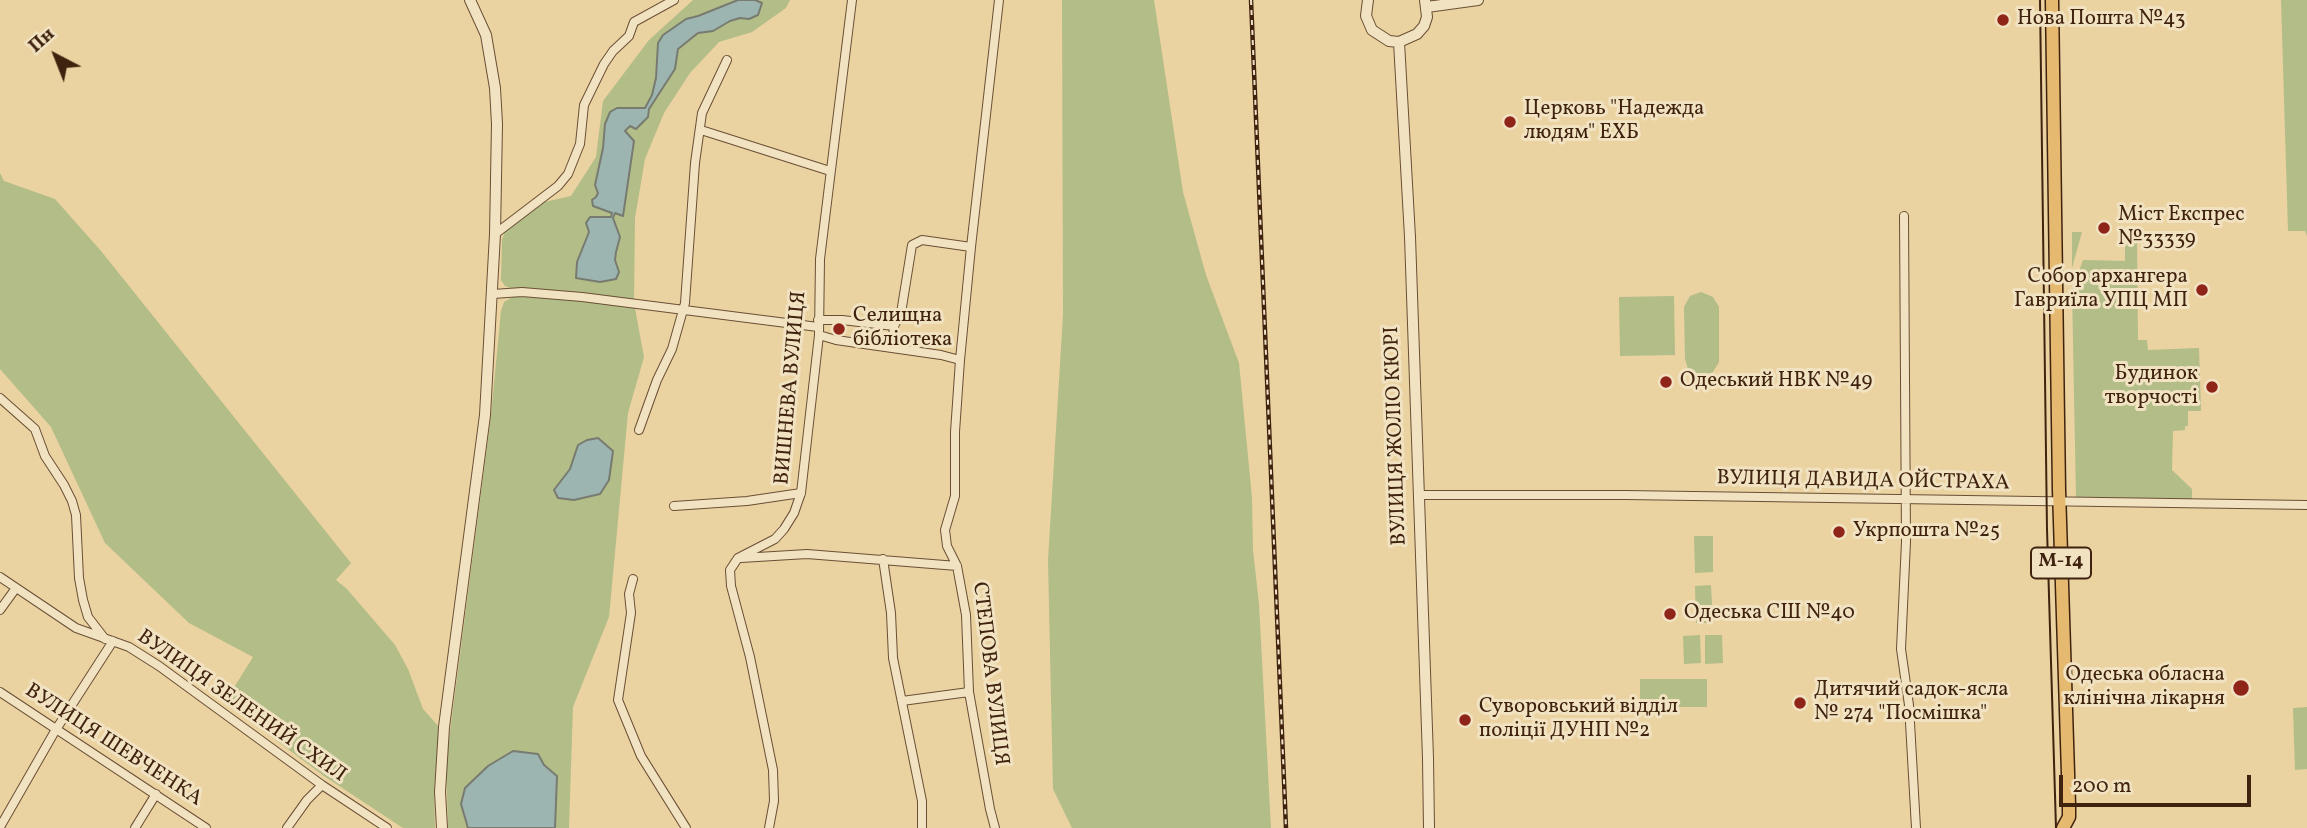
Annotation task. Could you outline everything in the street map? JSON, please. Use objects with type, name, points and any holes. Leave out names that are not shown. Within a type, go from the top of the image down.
[{"type":"highway","name":"М-14","points":[[2052,0],[2060,502],[2069,824]]},
{"type":"street","points":[[442,828],[440,792],[444,727],[485,415],[495,234],[495,88],[486,35],[470,0]]},
{"type":"street","points":[[495,234],[558,186],[568,174],[580,144],[584,105],[604,64],[629,36],[634,22],[674,0]]},
{"type":"street","name":"ВИШНЕВА ВУЛИЦЯ","points":[[738,558],[775,539],[794,513],[801,493],[818,327],[820,258],[852,0]]},
{"type":"street","name":"СТЕПОВА ВУЛИЦЯ","points":[[995,828],[969,692],[965,615],[957,566],[947,545],[945,530],[955,496],[955,432],[960,360],[999,0]]},
{"type":"street","points":[[1368,0],[1366,16],[1372,30],[1380,37],[1399,42],[1417,34],[1424,26],[1426,3],[1478,0]]},
{"type":"street","name":"ВУЛИЦЯ ЖОЛІО КЮРІ","points":[[1399,42],[1410,237],[1429,828]]},
{"type":"street","points":[[639,430],[671,349],[685,303],[695,163],[702,113],[727,60]]},
{"type":"street","points":[[701,130],[830,171]]},
{"type":"street","points":[[1904,216],[1906,542],[1901,649],[1909,705],[1916,828]]},
{"type":"street","points":[[892,348],[894,326],[901,313],[911,248],[915,242],[922,240],[971,247]]},
{"type":"street","points":[[492,294],[522,292],[818,327],[842,320],[894,326]]},
{"type":"street","points":[[818,327],[836,340],[960,360]]},
{"type":"street","points":[[0,398],[35,429],[45,456],[72,501],[76,515],[79,578],[83,600],[89,617],[109,640],[0,827]]},
{"type":"street","points":[[674,506],[747,501],[801,493]]},
{"type":"street","name":"ВУЛИЦЯ ДАВИДА ОЙСТРАХА","points":[[1418,495],[1614,495],[2307,505]]},
{"type":"street","points":[[769,828],[774,801],[773,770],[750,657],[731,586],[730,570],[738,558],[807,554],[957,566]]},
{"type":"street","points":[[883,559],[891,613],[893,658],[922,801],[922,828]]},
{"type":"street","name":"ВУЛИЦЯ ЗЕЛЕНИЙ СХИЛ","points":[[0,578],[76,628],[129,647],[159,666],[322,785],[387,828]]},
{"type":"street","points":[[633,579],[629,593],[631,613],[618,699],[641,755],[686,828]]},
{"type":"street","points":[[0,610],[16,588]]},
{"type":"street","name":"ВУЛИЦЯ ШЕВЧЕНКА","points":[[0,692],[55,731],[206,828]]},
{"type":"street","points":[[902,701],[969,692]]},
{"type":"street","points":[[287,828],[307,800],[322,785]]},
{"type":"street","points":[[135,828],[156,794]]},
{"type":"green space","points":[[693,0],[790,0],[786,8],[752,32],[719,42],[690,73],[664,113],[645,159],[635,218],[634,303],[644,357],[628,413],[609,617],[573,707],[569,828],[555,828],[557,776],[523,753],[513,751],[465,821],[468,828],[448,828],[446,763],[491,415],[501,311],[504,302],[521,292],[505,286],[501,280],[502,240],[506,228],[536,204],[571,196],[596,157],[603,101],[649,40]]},
{"type":"green space","points":[[1062,0],[1154,0],[1183,192],[1206,275],[1239,363],[1252,498],[1271,828],[1072,828],[1053,789],[1048,560],[1063,315]]},
{"type":"green space","points":[[2281,0],[2307,0],[2307,236],[2305,231],[2288,231]]},
{"type":"green space","points":[[0,173],[4,181],[55,199],[101,251],[351,563],[336,580],[395,645],[408,669],[423,709],[439,727],[434,791],[435,828],[403,828],[324,776],[225,702],[253,657],[189,623],[105,543],[51,427],[0,369]]},
{"type":"green space","points":[[2072,232],[2082,232],[2072,268]]},
{"type":"green space","points":[[2125,235],[2137,235],[2138,340],[2147,340],[2148,350],[2199,348],[2201,411],[2188,411],[2188,426],[2185,426],[2185,430],[2173,431],[2172,470],[2192,489],[2192,499],[2076,497],[2072,290],[2083,260],[2125,261]]},
{"type":"green space","points":[[1701,292],[1713,297],[1719,307],[1719,362],[1713,372],[1703,376],[1688,369],[1685,359],[1684,307],[1690,296]]},
{"type":"green space","points":[[1674,296],[1675,355],[1620,356],[1619,297]]},
{"type":"green space","points":[[1694,536],[1713,536],[1713,572],[1695,573]]},
{"type":"green space","points":[[1711,585],[1713,623],[1696,623],[1695,586]]},
{"type":"green space","points":[[1700,635],[1701,663],[1684,664],[1683,636]]},
{"type":"green space","points":[[1705,635],[1722,635],[1723,663],[1705,664]]},
{"type":"green space","points":[[1640,679],[1707,679],[1707,707],[1640,707]]},
{"type":"green space","points":[[2307,707],[2307,769],[2295,770],[2293,708]]},
{"type":"water","points":[[738,0],[755,0],[762,3],[758,15],[730,21],[713,31],[698,33],[678,49],[675,69],[649,109],[648,117],[636,129],[630,126],[625,131],[634,141],[623,216],[615,213],[613,218],[620,237],[615,260],[619,272],[616,279],[600,282],[576,278],[577,262],[589,232],[586,223],[590,217],[611,217],[612,213],[593,206],[592,200],[598,193],[595,185],[605,124],[610,112],[617,108],[645,108],[652,95],[658,43],[663,35],[686,19]]},
{"type":"water","points":[[598,438],[613,451],[609,480],[600,494],[574,500],[558,498],[554,490],[570,469],[578,445]]},
{"type":"water","points":[[513,751],[538,754],[544,765],[557,776],[555,828],[468,828],[461,804],[465,788],[488,766]]},
{"type":"tram line","points":[[2040,0],[2047,529],[2056,828]]},
{"type":"railway","points":[[1251,0],[1286,828]]},
{"type":"place","name":"Нова Пошта №43","points":[[2003,20]]},
{"type":"place","name":"Церковь \"Надежда людям\" ЕХБ","points":[[1510,122]]},
{"type":"place","name":"Міст Експрес №33339","points":[[2104,228]]},
{"type":"place","name":"Собор архангера Гавриїла УПЦ МП","points":[[2202,290]]},
{"type":"place","name":"Селищна бібліотека","points":[[839,329]]},
{"type":"place","name":"Одеський НВК №49","points":[[1666,382]]},
{"type":"place","name":"Будинок творчості","points":[[2212,387]]},
{"type":"place","name":"Укрпошта №25","points":[[1839,532]]},
{"type":"place","name":"Одеська СШ №40","points":[[1670,614]]},
{"type":"place","name":"Одеська обласна клінічна лікарня","points":[[2241,688]]},
{"type":"place","name":"Дитячий садок-ясла № 274 \"Посмішка\"","points":[[1800,703]]},
{"type":"place","name":"Суворовський відділ поліції ДУНП №2","points":[[1465,720]]}]
